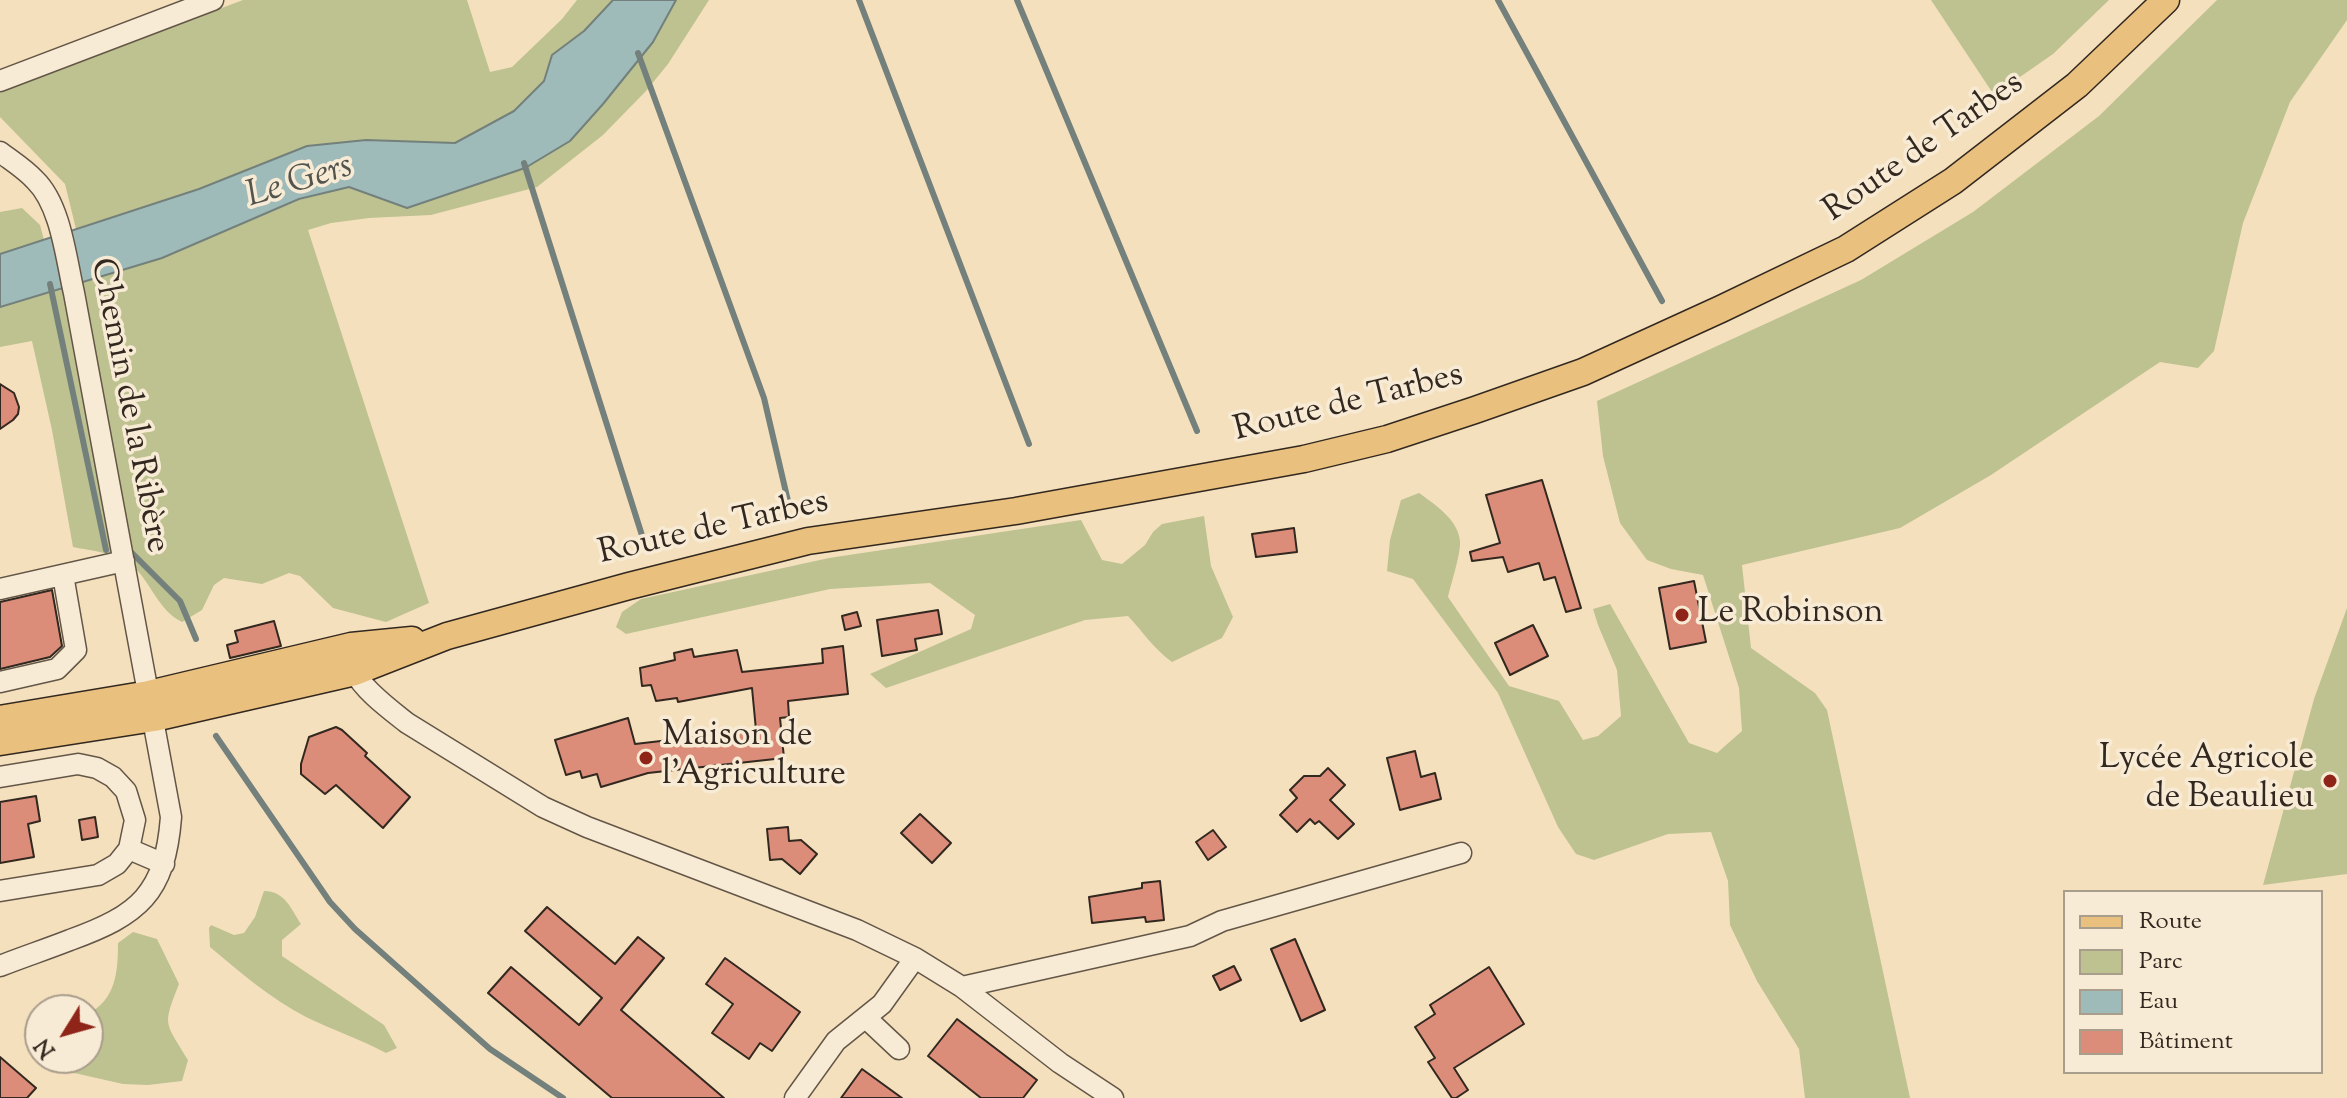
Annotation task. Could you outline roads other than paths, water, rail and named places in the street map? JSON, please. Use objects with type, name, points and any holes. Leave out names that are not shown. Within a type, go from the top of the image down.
[{"type":"main road","name":"Route de Tarbes","points":[[152,706],[447,636],[642,582],[808,541],[1016,511],[1304,459],[1387,439],[1583,372],[1846,249],[1953,181],[2077,85],[2166,0]]},
{"type":"main road","points":[[0,719],[152,706]]},
{"type":"main road","points":[[0,742],[152,706]]},
{"type":"street","points":[[0,81],[213,0]]},
{"type":"street","name":"Chemin de la Ribère","points":[[0,152],[37,181],[50,201],[58,223],[74,293],[171,817],[164,864]]},
{"type":"street","points":[[0,589],[124,561]]},
{"type":"street","points":[[0,682],[57,669],[76,650],[63,575]]},
{"type":"street","points":[[353,659],[380,701],[407,723],[543,807],[587,827],[857,930],[915,958],[962,987],[1060,1063],[1113,1098]]},
{"type":"street","points":[[0,777],[78,764],[97,768],[113,777],[126,791],[135,820],[129,849],[117,864],[98,875],[0,891]]},
{"type":"street","points":[[0,966],[103,928],[139,905],[154,886],[164,864],[129,849]]},
{"type":"street","points":[[962,987],[1190,936],[1222,921],[1461,853]]},
{"type":"street","points":[[795,1098],[836,1041],[882,1004],[915,958]]},
{"type":"street","points":[[866,1018],[899,1049]]},
{"type":"water","name":"Le Gers","points":[[613,0],[676,0],[653,42],[570,141],[525,168],[407,208],[349,187],[299,199],[162,258],[0,307],[0,254],[199,189],[307,146],[366,140],[455,143],[514,111],[544,81],[552,55],[584,31]]},
{"type":"waterway","points":[[859,0],[1029,444]]},
{"type":"waterway","points":[[1017,0],[1197,431]]},
{"type":"waterway","points":[[1498,0],[1662,301]]},
{"type":"waterway","points":[[638,53],[764,398],[788,501]]},
{"type":"waterway","points":[[524,163],[646,548]]},
{"type":"waterway","points":[[50,284],[106,550]]},
{"type":"waterway","points":[[130,551],[180,601],[196,639]]},
{"type":"waterway","points":[[216,736],[330,902],[355,929],[490,1049],[563,1098]]},
{"type":"place","name":"Le Robinson","points":[[1682,615]]},
{"type":"place","name":"Maison de l'Agriculture","points":[[646,758]]},
{"type":"place","name":"Lycée Agricole de Beaulieu","points":[[2330,781]]}]
